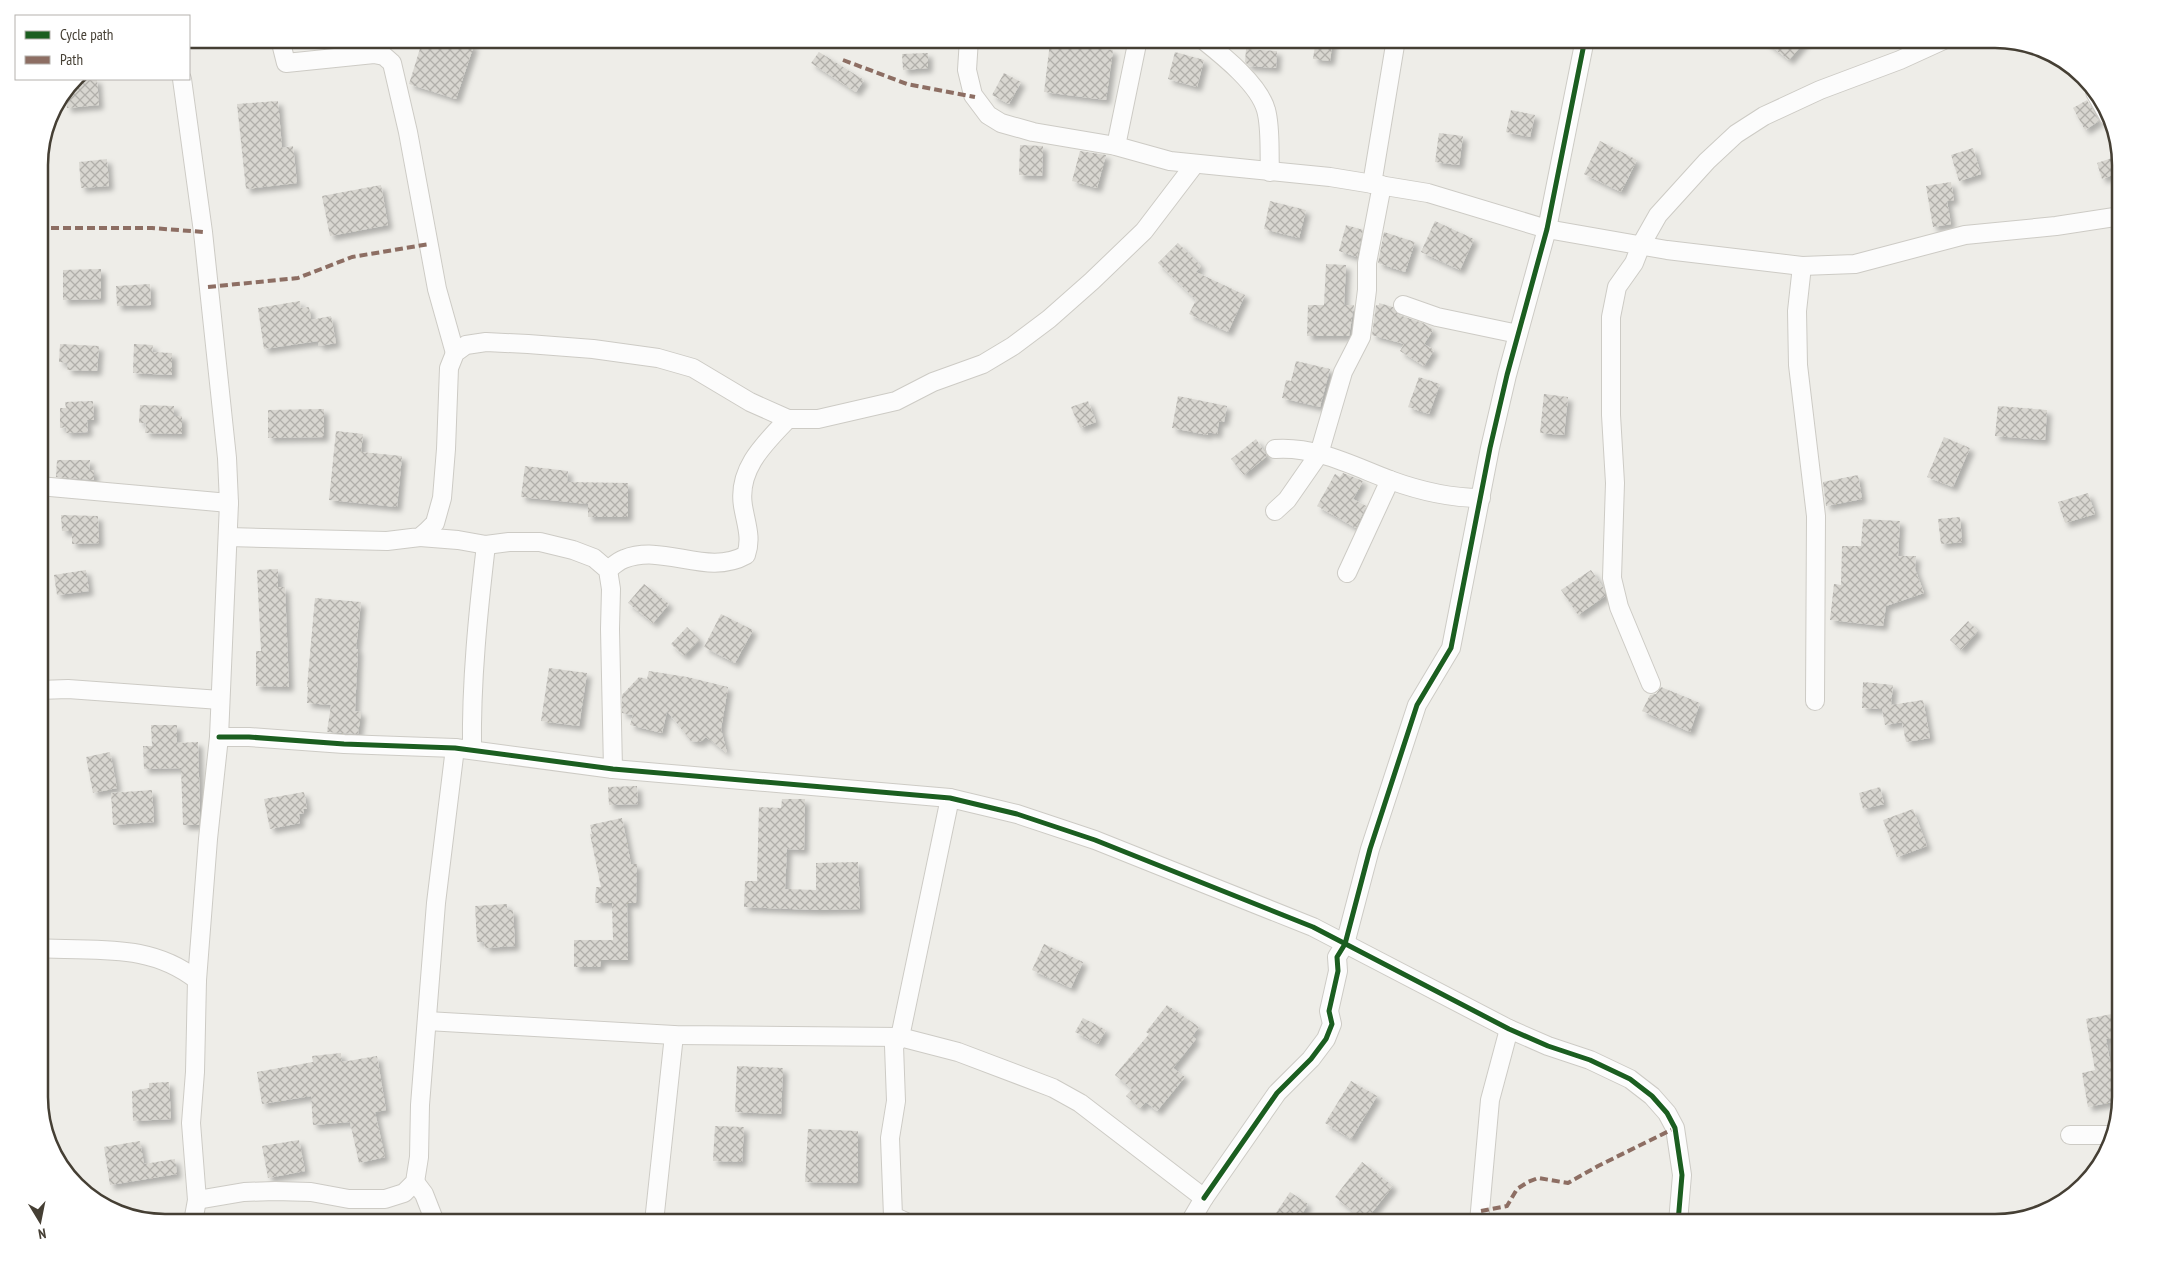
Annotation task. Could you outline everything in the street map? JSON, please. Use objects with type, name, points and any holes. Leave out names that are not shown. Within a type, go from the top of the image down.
[{"type":"street","points":[[282,48],[286,63],[292,64],[338,56],[374,54],[384,56],[392,64],[408,132],[437,289],[455,353]]},
{"type":"street","points":[[968,48],[967,70],[973,95],[988,115],[1001,124],[1033,132],[1116,146],[1170,161],[1330,177],[1428,194],[1547,229],[1667,250],[1802,266],[1855,264],[1965,234],[2056,226],[2112,217]]},
{"type":"street","points":[[1116,146],[1136,48]]},
{"type":"street","points":[[1213,48],[1225,58],[1261,98],[1266,110],[1270,172]]},
{"type":"street","points":[[1275,511],[1287,500],[1319,454],[1343,372],[1361,337],[1377,185],[1395,48]]},
{"type":"street","points":[[1195,1214],[1277,1093],[1311,1059],[1326,1039],[1332,1024],[1329,1011],[1338,971],[1337,958],[1345,944],[1370,848],[1417,705],[1451,648],[1490,448],[1518,334],[1547,229],[1583,48]]},
{"type":"street","points":[[1651,684],[1619,607],[1612,578],[1615,483],[1611,405],[1611,317],[1617,287],[1634,263],[1641,245],[1658,216],[1706,161],[1736,134],[1764,116],[1820,90],[1900,60],[1926,48]]},
{"type":"street","points":[[182,80],[203,232],[227,458],[229,503],[219,737],[208,839],[197,980],[195,1072],[191,1124],[197,1200],[194,1214]]},
{"type":"street","points":[[420,537],[435,523],[442,498],[449,368],[455,353],[466,345],[486,342],[593,349],[658,358],[693,368],[750,402],[788,419],[818,419],[896,401],[933,382],[983,364],[1013,346],[1048,319],[1092,282],[1144,231],[1195,164]]},
{"type":"street","points":[[1802,266],[1797,311],[1798,365],[1816,516],[1814,700]]},
{"type":"street","points":[[1403,305],[1437,317],[1518,334]]},
{"type":"street","points":[[608,570],[624,559],[637,556],[658,555],[700,563],[718,563],[736,561],[746,555],[750,544],[743,503],[746,472],[755,457],[788,419]]},
{"type":"street","points":[[1275,449],[1290,448],[1319,454],[1390,480],[1444,496],[1480,498]]},
{"type":"street","points":[[1346,573],[1390,480]]},
{"type":"street","points":[[48,487],[229,503]]},
{"type":"street","points":[[228,537],[387,541],[420,537],[458,540],[486,545],[509,542],[540,542],[594,558],[608,570],[611,589],[613,769]]},
{"type":"street","points":[[197,1200],[244,1192],[275,1190],[311,1192],[349,1199],[384,1199],[404,1193],[415,1182],[419,1156],[420,1106],[436,903],[463,749],[471,720],[480,592],[486,545]]},
{"type":"street","points":[[48,690],[68,689],[220,700]]},
{"type":"street","points":[[219,737],[463,749],[613,769],[950,798],[1017,814],[1095,840],[1304,924],[1509,1029],[1548,1046],[1590,1060],[1630,1079],[1652,1096],[1667,1113],[1675,1128],[1682,1174],[1679,1214]]},
{"type":"street","points":[[896,1214],[890,1138],[896,1101],[894,1046],[900,1037],[950,798]]},
{"type":"street","points":[[48,949],[106,948],[136,952],[182,967],[197,980]]},
{"type":"street","points":[[427,1021],[674,1035],[900,1037],[958,1052],[1053,1088],[1080,1103],[1204,1198]]},
{"type":"street","points":[[1477,1214],[1490,1100],[1509,1029]]},
{"type":"street","points":[[655,1214],[674,1035]]},
{"type":"street","points":[[2070,1135],[2106,1135]]},
{"type":"street","points":[[415,1182],[424,1194],[432,1214]]},
{"type":"building","points":[[420,48],[473,48],[456,99],[409,84]]},
{"type":"building","points":[[1049,48],[1113,50],[1106,100],[1044,92]]},
{"type":"building","points":[[1315,48],[1332,48],[1330,61],[1313,59]]},
{"type":"building","points":[[1774,48],[1799,48],[1789,60]]},
{"type":"building","points":[[1246,49],[1277,51],[1276,68],[1249,66],[1245,62]]},
{"type":"building","points":[[819,52],[864,80],[856,92],[811,63]]},
{"type":"building","points":[[1175,52],[1204,60],[1197,87],[1168,79]]},
{"type":"building","points":[[928,53],[928,68],[903,70],[902,54]]},
{"type":"building","points":[[1004,73],[1021,82],[1009,104],[992,95]]},
{"type":"building","points":[[83,80],[97,80],[99,105],[67,108],[66,101]]},
{"type":"building","points":[[2087,100],[2099,121],[2085,130],[2073,108]]},
{"type":"building","points":[[278,101],[282,148],[293,146],[297,183],[246,189],[237,104]]},
{"type":"building","points":[[1511,110],[1535,115],[1530,137],[1506,132]]},
{"type":"building","points":[[1439,133],[1463,136],[1459,165],[1435,162]]},
{"type":"building","points":[[1600,141],[1637,160],[1621,192],[1584,174]]},
{"type":"building","points":[[1020,145],[1043,146],[1042,176],[1019,175]]},
{"type":"building","points":[[1973,148],[1981,174],[1959,181],[1951,155]]},
{"type":"building","points":[[1080,151],[1106,155],[1097,188],[1072,181]]},
{"type":"building","points":[[2112,158],[2112,175],[2102,179],[2097,163]]},
{"type":"building","points":[[107,159],[109,186],[81,188],[79,162]]},
{"type":"building","points":[[1951,182],[1954,200],[1947,201],[1951,224],[1933,227],[1926,186]]},
{"type":"building","points":[[381,185],[388,225],[330,236],[322,196]]},
{"type":"building","points":[[1270,201],[1306,210],[1299,238],[1264,229]]},
{"type":"building","points":[[1435,221],[1474,239],[1460,270],[1421,252]]},
{"type":"building","points":[[1346,225],[1363,230],[1357,257],[1339,251]]},
{"type":"building","points":[[1384,232],[1415,242],[1405,272],[1378,263]]},
{"type":"building","points":[[1178,243],[1201,266],[1196,272],[1245,295],[1228,332],[1189,314],[1196,300],[1158,263]]},
{"type":"building","points":[[1326,264],[1346,265],[1344,305],[1354,305],[1349,336],[1307,336],[1308,305],[1324,305]]},
{"type":"building","points":[[101,269],[101,299],[63,300],[63,270]]},
{"type":"building","points":[[150,284],[151,305],[117,306],[116,286]]},
{"type":"building","points":[[300,301],[301,308],[309,307],[311,320],[331,316],[336,343],[319,346],[318,341],[264,349],[258,308]]},
{"type":"building","points":[[1379,303],[1393,307],[1399,315],[1423,323],[1433,330],[1424,344],[1434,350],[1424,366],[1400,351],[1404,344],[1372,335],[1376,305],[1379,305]]},
{"type":"building","points":[[60,344],[99,346],[97,371],[67,370],[68,363],[59,362]]},
{"type":"building","points":[[134,344],[153,345],[152,352],[172,353],[172,375],[133,373]]},
{"type":"building","points":[[1296,361],[1330,369],[1320,407],[1282,398],[1286,380],[1291,381]]},
{"type":"building","points":[[1419,377],[1440,384],[1429,414],[1408,407]]},
{"type":"building","points":[[1544,394],[1568,397],[1564,435],[1540,433]]},
{"type":"building","points":[[1178,396],[1227,406],[1224,422],[1219,421],[1217,434],[1208,432],[1208,435],[1172,428]]},
{"type":"building","points":[[93,401],[94,420],[87,420],[88,432],[66,433],[66,427],[60,428],[60,408],[66,408],[65,402]]},
{"type":"building","points":[[1088,401],[1096,422],[1080,428],[1071,407]]},
{"type":"building","points":[[140,405],[174,406],[174,416],[182,416],[182,434],[145,433],[146,423],[139,423]]},
{"type":"building","points":[[1998,406],[2047,410],[2045,440],[1995,436]]},
{"type":"building","points":[[324,409],[324,437],[268,438],[268,410]]},
{"type":"building","points":[[336,431],[363,434],[361,452],[402,456],[397,507],[329,500]]},
{"type":"building","points":[[1944,437],[1970,448],[1953,487],[1927,477]]},
{"type":"building","points":[[1256,439],[1267,456],[1244,475],[1231,459]]},
{"type":"building","points":[[57,460],[90,460],[89,470],[94,470],[94,480],[56,477]]},
{"type":"building","points":[[525,466],[568,471],[567,482],[628,483],[628,517],[588,517],[588,504],[521,497]]},
{"type":"building","points":[[1343,473],[1363,481],[1353,499],[1366,506],[1356,528],[1317,506],[1335,474],[1340,477]]},
{"type":"building","points":[[1858,475],[1862,499],[1826,506],[1823,482]]},
{"type":"building","points":[[2088,493],[2095,514],[2065,523],[2058,502]]},
{"type":"building","points":[[61,515],[98,516],[99,543],[72,544],[72,531],[62,531]]},
{"type":"building","points":[[1960,517],[1962,542],[1941,544],[1938,519]]},
{"type":"building","points":[[1863,519],[1900,521],[1898,556],[1916,556],[1915,569],[1924,593],[1886,606],[1883,626],[1830,620],[1834,584],[1841,585],[1842,546],[1861,546]]},
{"type":"building","points":[[278,569],[278,587],[285,587],[289,687],[256,686],[256,651],[261,651],[257,570]]},
{"type":"building","points":[[86,570],[89,591],[57,595],[54,575]]},
{"type":"building","points":[[1591,570],[1604,589],[1605,596],[1578,615],[1561,590]]},
{"type":"building","points":[[644,584],[669,604],[653,623],[628,603]]},
{"type":"building","points":[[315,598],[361,602],[356,649],[358,649],[355,711],[361,712],[358,734],[327,732],[331,705],[307,703]]},
{"type":"building","points":[[721,614],[753,630],[735,663],[704,647]]},
{"type":"building","points":[[1968,621],[1978,631],[1961,650],[1950,640]]},
{"type":"building","points":[[687,627],[700,640],[684,656],[671,644]]},
{"type":"building","points":[[549,668],[587,673],[579,726],[541,721]]},
{"type":"building","points":[[649,671],[687,677],[728,687],[721,729],[727,753],[706,737],[700,742],[691,741],[667,711],[662,733],[630,725],[633,715],[622,713],[622,695],[639,677],[647,679]]},
{"type":"building","points":[[1863,682],[1893,685],[1891,705],[1923,700],[1930,738],[1906,742],[1902,722],[1885,725],[1882,709],[1862,708]]},
{"type":"building","points":[[1661,687],[1700,703],[1690,732],[1642,711],[1650,695],[1656,694]]},
{"type":"building","points":[[151,725],[177,725],[177,743],[198,742],[199,825],[183,825],[181,768],[144,769],[143,746],[152,746]]},
{"type":"building","points":[[110,752],[117,788],[93,793],[86,757]]},
{"type":"building","points":[[637,786],[638,804],[609,805],[608,787]]},
{"type":"building","points":[[1880,787],[1884,804],[1863,809],[1859,793]]},
{"type":"building","points":[[152,790],[154,822],[113,825],[111,793]]},
{"type":"building","points":[[304,792],[307,809],[303,809],[304,813],[299,814],[300,823],[270,829],[264,799]]},
{"type":"building","points":[[782,799],[805,799],[804,850],[787,849],[785,889],[816,890],[816,863],[858,862],[860,909],[817,910],[744,907],[745,881],[757,881],[759,807],[781,808]]},
{"type":"building","points":[[1913,809],[1927,846],[1897,857],[1883,820]]},
{"type":"building","points":[[622,818],[631,864],[637,864],[636,903],[627,903],[628,960],[601,960],[600,967],[574,967],[574,940],[613,940],[612,903],[595,903],[596,887],[601,887],[590,834],[592,834],[590,825]]},
{"type":"building","points":[[507,904],[507,910],[513,910],[515,946],[485,948],[484,942],[477,942],[475,906]]},
{"type":"building","points":[[1044,944],[1083,962],[1071,988],[1032,970]]},
{"type":"building","points":[[1167,1005],[1199,1027],[1192,1036],[1196,1039],[1173,1068],[1185,1077],[1157,1111],[1146,1102],[1140,1108],[1126,1096],[1132,1089],[1115,1075],[1149,1034],[1146,1032]]},
{"type":"building","points":[[2112,1014],[2112,1038],[2106,1039],[2112,1073],[2112,1102],[2088,1107],[2082,1073],[2095,1070],[2086,1019]]},
{"type":"building","points":[[1083,1018],[1106,1030],[1098,1044],[1075,1032]]},
{"type":"building","points":[[341,1053],[342,1062],[377,1056],[386,1110],[375,1112],[385,1157],[359,1163],[350,1122],[313,1125],[311,1096],[262,1104],[257,1072],[313,1062],[312,1056]]},
{"type":"building","points":[[737,1066],[783,1068],[781,1114],[735,1112]]},
{"type":"building","points":[[1351,1081],[1377,1096],[1351,1139],[1325,1123]]},
{"type":"building","points":[[169,1082],[171,1119],[133,1121],[132,1091],[149,1088],[149,1083]]},
{"type":"building","points":[[715,1126],[744,1127],[742,1162],[713,1161]]},
{"type":"building","points":[[808,1129],[858,1131],[858,1183],[805,1182]]},
{"type":"building","points":[[299,1140],[305,1171],[268,1178],[262,1146]]},
{"type":"building","points":[[140,1141],[144,1164],[175,1159],[177,1174],[110,1185],[104,1147]]},
{"type":"building","points":[[1362,1162],[1393,1186],[1371,1214],[1356,1214],[1335,1197]]},
{"type":"building","points":[[1290,1192],[1308,1204],[1302,1214],[1275,1214]]},
{"type":"marked path","points":[[843,60],[907,84],[975,97]]},
{"type":"marked path","points":[[48,228],[152,228],[203,232]]},
{"type":"marked path","points":[[208,287],[298,278],[352,257],[429,244]]},
{"type":"marked path","points":[[1481,1211],[1507,1206],[1517,1189],[1538,1178],[1568,1183],[1675,1128]]},
{"type":"cycle path","points":[[1204,1198],[1277,1093],[1311,1059],[1326,1039],[1332,1024],[1329,1011],[1338,971],[1337,957],[1345,944],[1370,849],[1417,705],[1451,648],[1490,448],[1507,375],[1547,229],[1583,48]]},
{"type":"cycle path","points":[[219,737],[455,748],[613,769],[950,798],[1017,814],[1095,840],[1313,927],[1509,1029],[1548,1046],[1590,1060],[1630,1079],[1652,1096],[1667,1113],[1675,1128],[1682,1175],[1679,1214]]}]
